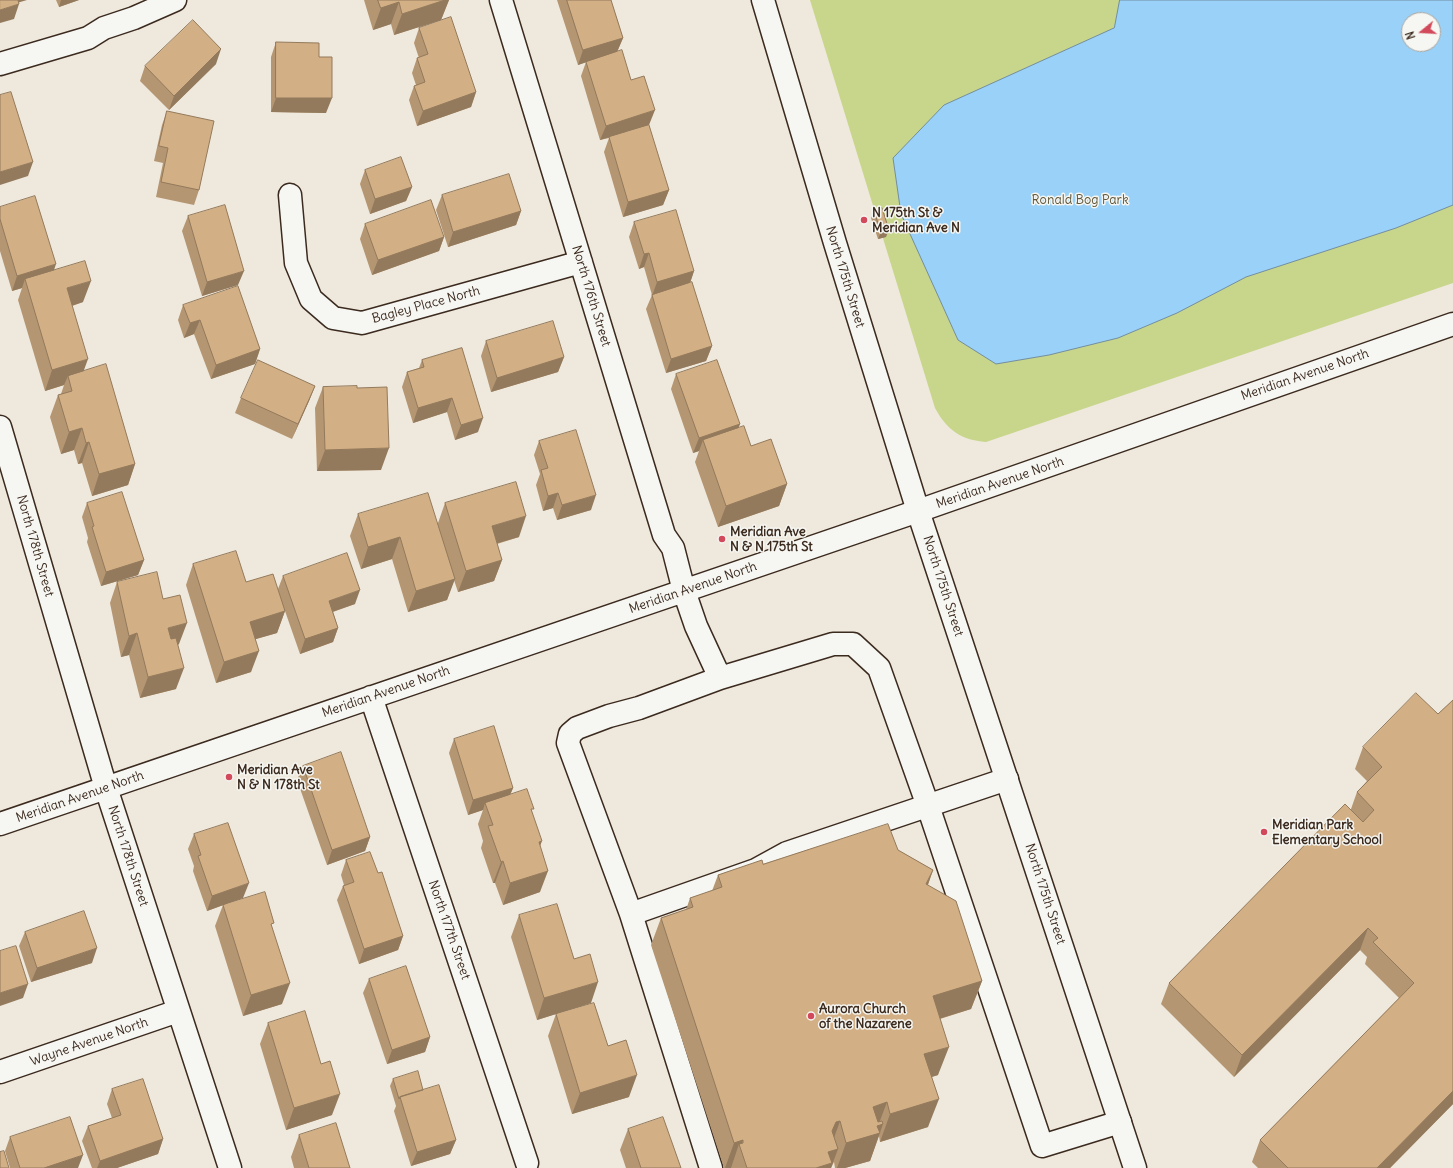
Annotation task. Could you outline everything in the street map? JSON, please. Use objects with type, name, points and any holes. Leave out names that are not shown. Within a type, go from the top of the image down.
[{"type":"street","points":[[0,64],[88,38],[104,28],[134,18],[175,0]]},
{"type":"street","name":"North 176th Street","points":[[501,0],[664,535],[673,548],[684,591],[696,626],[720,678]]},
{"type":"street","name":"North 175th Street","points":[[763,0],[837,250],[918,511],[1135,1168]]},
{"type":"street","name":"Bagley Place North","points":[[290,195],[296,263],[312,299],[333,318],[362,323],[581,262]]},
{"type":"street","name":"Meridian Avenue North","points":[[0,824],[918,511],[1453,324]]},
{"type":"street","name":"North 178th Street","points":[[0,427],[106,788],[230,1168]]},
{"type":"street","points":[[711,1168],[630,914],[568,743],[570,734],[577,728],[609,716],[639,708],[720,678],[833,644],[852,644],[879,668],[928,806],[1042,1146],[1120,1122]]},
{"type":"street","name":"North 177th Street","points":[[371,697],[527,1163]]},
{"type":"street","points":[[630,914],[756,870],[787,853],[1007,779]]},
{"type":"street","name":"Wayne Avenue North","points":[[0,1072],[178,1011]]},
{"type":"green space","name":"Ronald Bog Park","points":[[810,0],[1453,0],[1453,283],[986,442],[969,439],[962,436],[950,428],[935,408]]},
{"type":"water","name":"Ronald Bog Park","points":[[1120,0],[1453,0],[1453,205],[1396,228],[1246,277],[1177,313],[1118,338],[1049,355],[996,364],[958,340],[901,214],[893,158],[944,105],[1114,28]]},
{"type":"building","points":[[0,0],[18,0],[19,4],[0,10]]},
{"type":"building","points":[[378,0],[445,0],[402,14],[399,2],[381,8]]},
{"type":"building","points":[[567,0],[611,0],[623,38],[583,50]]},
{"type":"building","points":[[451,17],[476,92],[423,111],[414,86],[425,82],[417,58],[428,54],[419,28]]},
{"type":"building","points":[[193,20],[221,49],[174,96],[145,66]]},
{"type":"building","points":[[276,42],[319,43],[319,57],[332,57],[332,98],[276,98]]},
{"type":"building","points":[[622,50],[631,80],[644,76],[655,110],[606,126],[586,62]]},
{"type":"building","points":[[11,92],[33,162],[0,172],[0,95]]},
{"type":"building","points":[[167,111],[214,121],[199,190],[161,182],[168,148],[159,146]]},
{"type":"building","points":[[649,125],[669,190],[628,202],[609,137]]},
{"type":"building","points":[[401,157],[412,187],[375,199],[365,170]]},
{"type":"building","points":[[509,174],[521,211],[453,232],[442,195]]},
{"type":"building","points":[[35,196],[56,264],[17,276],[0,219],[0,207]]},
{"type":"building","points":[[431,200],[444,237],[378,260],[365,224]]},
{"type":"building","points":[[225,205],[244,271],[207,282],[188,216]]},
{"type":"building","points":[[882,208],[889,230],[881,232],[874,211]]},
{"type":"building","points":[[676,210],[694,271],[657,282],[649,253],[644,254],[634,222]]},
{"type":"building","points":[[85,261],[91,281],[67,288],[88,359],[52,370],[25,279]]},
{"type":"building","points":[[692,282],[712,346],[671,359],[652,295]]},
{"type":"building","points":[[238,286],[260,349],[216,365],[200,320],[190,323],[183,305]]},
{"type":"building","points":[[553,321],[564,357],[497,378],[486,341]]},
{"type":"building","points":[[462,348],[483,418],[461,425],[452,398],[418,408],[407,372],[424,367],[422,360]]},
{"type":"building","points":[[258,360],[315,386],[298,424],[241,398]]},
{"type":"building","points":[[717,360],[740,424],[699,438],[676,374]]},
{"type":"building","points":[[106,364],[135,464],[99,474],[89,442],[86,443],[82,428],[69,432],[58,395],[72,391],[68,376]]},
{"type":"building","points":[[357,386],[357,388],[387,387],[389,448],[325,450],[323,387]]},
{"type":"building","points":[[744,426],[751,446],[771,439],[787,484],[726,506],[703,440]]},
{"type":"building","points":[[576,430],[596,495],[562,505],[558,493],[548,496],[541,470],[548,468],[539,441]]},
{"type":"building","points":[[516,482],[526,516],[492,526],[502,560],[466,571],[445,503]]},
{"type":"building","points":[[122,492],[144,560],[106,572],[92,527],[94,526],[87,503]]},
{"type":"building","points":[[428,493],[455,579],[416,591],[400,537],[368,547],[358,514]]},
{"type":"building","points":[[236,551],[246,582],[273,574],[285,611],[250,622],[259,651],[224,662],[193,564]]},
{"type":"building","points":[[347,553],[360,590],[329,601],[338,628],[305,639],[283,576]]},
{"type":"building","points":[[157,572],[163,599],[180,595],[187,623],[168,628],[171,639],[176,638],[184,668],[148,677],[137,633],[129,636],[117,582]]},
{"type":"building","points":[[1416,693],[1438,714],[1453,700],[1453,1091],[1377,1168],[1288,1168],[1260,1140],[1414,983],[1373,942],[1378,938],[1368,928],[1242,1055],[1169,983],[1345,804],[1363,822],[1374,810],[1357,792],[1382,767],[1363,747]]},
{"type":"building","points":[[494,726],[513,788],[473,800],[454,739]]},
{"type":"building","points":[[341,752],[370,837],[332,850],[303,766]]},
{"type":"building","points":[[527,789],[534,809],[531,809],[542,841],[539,842],[548,871],[510,883],[503,861],[501,862],[488,826],[493,825],[485,803]]},
{"type":"building","points":[[228,823],[249,883],[212,896],[198,856],[201,855],[194,834]]},
{"type":"building","name":"Aurora Church of the Nazarene","points":[[888,824],[898,850],[933,870],[926,884],[956,901],[982,981],[933,996],[949,1047],[924,1054],[939,1099],[890,1114],[887,1102],[873,1107],[878,1122],[882,1121],[883,1124],[877,1126],[880,1133],[846,1143],[840,1121],[836,1122],[832,1131],[838,1149],[828,1152],[832,1163],[816,1168],[747,1168],[739,1144],[743,1143],[743,1140],[734,1143],[661,918],[693,907],[690,898],[722,887],[718,875],[762,860],[763,864]]},
{"type":"building","points":[[370,852],[378,873],[382,872],[403,936],[364,949],[343,886],[354,882],[346,860]]},
{"type":"building","points":[[265,892],[274,923],[271,924],[290,983],[251,995],[223,905]]},
{"type":"building","points":[[557,904],[574,959],[590,954],[598,982],[544,998],[519,915]]},
{"type":"building","points":[[84,911],[97,948],[37,968],[25,932]]},
{"type":"building","points":[[16,946],[28,984],[0,993],[0,951]]},
{"type":"building","points":[[406,966],[430,1037],[392,1050],[369,979]]},
{"type":"building","points":[[594,1003],[608,1046],[626,1040],[637,1075],[580,1093],[556,1014]]},
{"type":"building","points":[[305,1011],[321,1064],[330,1061],[340,1094],[294,1108],[268,1023]]},
{"type":"building","points":[[418,1071],[423,1090],[400,1097],[399,1099],[393,1079]]},
{"type":"building","points":[[143,1079],[163,1139],[100,1161],[88,1126],[121,1115],[112,1089]]},
{"type":"building","points":[[439,1085],[456,1140],[417,1152],[400,1097]]},
{"type":"building","points":[[70,1117],[83,1155],[44,1168],[20,1168],[10,1137]]},
{"type":"building","points":[[663,1117],[681,1168],[641,1168],[628,1129]]},
{"type":"building","points":[[336,1123],[350,1168],[309,1168],[299,1135]]},
{"type":"building","points":[[4,1151],[9,1168],[0,1168],[0,1152]]},
{"type":"place","name":"N 175th St & Meridian Ave N","points":[[864,220]]},
{"type":"place","name":"Meridian Ave N & N 175th St","points":[[722,539]]},
{"type":"place","name":"Meridian Ave N & N 178th St","points":[[229,777]]},
{"type":"place","name":"Meridian Park Elementary School","points":[[1264,832]]},
{"type":"place","name":"Aurora Church of the Nazarene","points":[[811,1016]]}]
